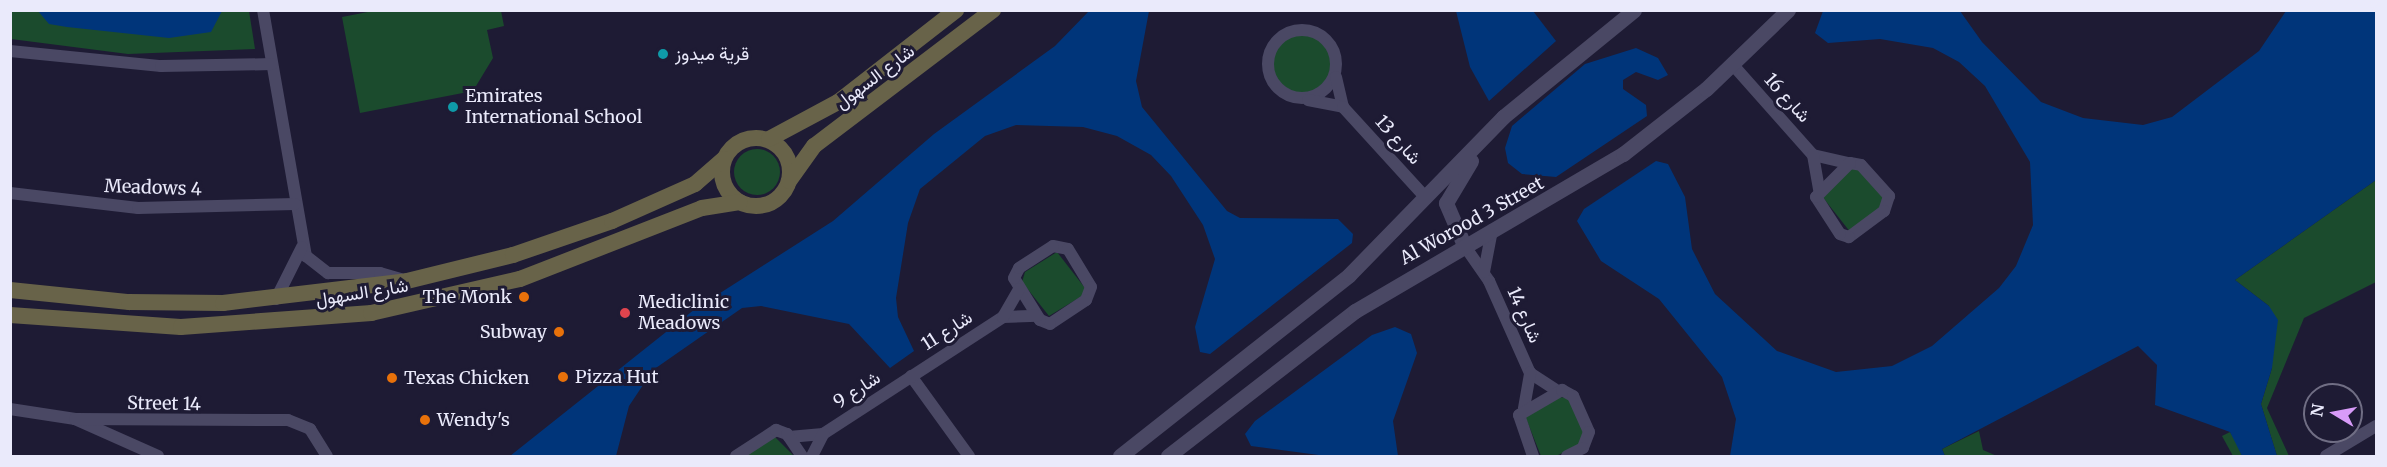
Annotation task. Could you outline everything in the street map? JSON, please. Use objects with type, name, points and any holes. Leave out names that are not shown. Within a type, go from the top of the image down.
[{"type":"main road","name":"شارع السهول","points":[[768,139],[838,102],[956,10]]},
{"type":"main road","name":"شارع السهول","points":[[789,181],[814,146],[993,10]]},
{"type":"main road","points":[[768,139],[787,156],[789,181],[775,200],[764,205],[740,202],[726,188],[724,159],[739,142],[768,139]]},
{"type":"main road","name":"شارع السهول","points":[[10,290],[129,302],[275,300],[407,281],[513,255],[620,218],[696,184],[724,159]]},
{"type":"main road","name":"شارع السهول","points":[[10,315],[181,327],[371,313],[520,279],[702,208],[740,202]]},
{"type":"street","points":[[263,10],[302,247],[275,300]]},
{"type":"street","name":"Al Worood 3 Street","points":[[1120,456],[1349,275],[1503,117],[1634,10]]},
{"type":"street","points":[[1756,45],[1776,10]]},
{"type":"street","name":"Al Worood 3 Street","points":[[1168,456],[1327,330],[1464,245],[1615,160],[1733,65],[1756,45],[1788,10]]},
{"type":"street","name":"شارع 13","points":[[1343,107],[1292,99],[1265,68],[1267,54],[1293,30],[1314,28],[1337,58],[1335,77],[1343,107],[1426,198]]},
{"type":"street","points":[[10,51],[152,66],[272,64]]},
{"type":"street","name":"شارع 16","points":[[1733,65],[1814,155]]},
{"type":"street","points":[[1308,100],[1335,77]]},
{"type":"street","points":[[1464,245],[1446,212],[1447,195],[1503,117]]},
{"type":"street","points":[[1814,155],[1846,163],[1861,165],[1885,187],[1889,196],[1884,211],[1857,235],[1844,237],[1817,206],[1819,189],[1814,155]]},
{"type":"street","points":[[1819,189],[1846,163]]},
{"type":"street","name":"Meadows 4","points":[[10,193],[138,208],[296,204]]},
{"type":"street","points":[[1484,272],[1492,230]]},
{"type":"street","name":"شارع 14","points":[[1464,245],[1484,272],[1530,373]]},
{"type":"street","name":"شارع 11","points":[[910,376],[1003,317],[1019,289],[1014,278],[1019,268],[1053,246],[1068,249],[1090,282],[1089,296],[1056,323],[1037,316],[1003,317]]},
{"type":"street","points":[[302,247],[328,273],[380,273],[407,281]]},
{"type":"street","points":[[1019,289],[1037,316]]},
{"type":"street","points":[[1533,456],[1518,423],[1524,408],[1530,373],[1558,391],[1573,396],[1590,432],[1583,448],[1567,456]]},
{"type":"street","points":[[910,376],[969,456]]},
{"type":"street","name":"شارع 9","points":[[736,456],[772,431],[789,437],[823,434],[910,376]]},
{"type":"street","points":[[1524,408],[1558,391]]},
{"type":"street","points":[[10,409],[75,419]]},
{"type":"street","name":"Street 14","points":[[75,419],[158,456]]},
{"type":"street","name":"Street 14","points":[[75,419],[288,420],[310,429],[327,456]]},
{"type":"street","points":[[2326,456],[2374,432]]},
{"type":"street","name":"شارع 9","points":[[812,456],[823,434]]},
{"type":"street","points":[[789,437],[802,456]]},
{"type":"green space","points":[[10,11],[249,11],[255,49],[128,54],[11,39]]},
{"type":"green space","points":[[373,11],[501,11],[504,26],[487,30],[493,58],[473,91],[360,113],[342,17]]},
{"type":"green space","points":[[1302,35],[1313,37],[1326,48],[1331,64],[1329,75],[1318,88],[1302,93],[1291,91],[1278,80],[1273,64],[1275,53],[1286,40]]},
{"type":"green space","points":[[757,149],[773,156],[780,172],[773,188],[757,195],[741,188],[734,172],[741,156]]},
{"type":"green space","points":[[1858,168],[1883,196],[1884,204],[1851,233],[1821,195],[1849,169]]},
{"type":"green space","points":[[2376,180],[2376,282],[2304,318],[2267,408],[2289,456],[2277,456],[2261,404],[2272,368],[2269,306],[2235,280]]},
{"type":"green space","points":[[1057,252],[1085,288],[1082,296],[1049,316],[1022,282],[1025,272]]},
{"type":"green space","points":[[1559,397],[1568,398],[1586,432],[1581,444],[1556,456],[1541,456],[1525,416]]},
{"type":"green space","points":[[1979,431],[1983,450],[1997,456],[1945,456],[1942,449]]},
{"type":"green space","points":[[2230,432],[2242,456],[2233,456],[2222,436]]},
{"type":"green space","points":[[775,437],[794,456],[744,456]]},
{"type":"water","points":[[38,11],[222,11],[211,32],[169,38],[49,24]]},
{"type":"water","points":[[1089,11],[1149,11],[1136,81],[1142,107],[1227,211],[1240,218],[1338,219],[1353,234],[1352,243],[1210,354],[1200,352],[1195,327],[1215,259],[1203,225],[1171,176],[1151,155],[1117,136],[1083,127],[1016,125],[985,136],[920,189],[908,223],[896,298],[898,317],[914,351],[890,368],[849,324],[761,306],[742,308],[653,370],[629,406],[616,456],[510,456],[695,309],[833,221],[934,134],[1055,46]]},
{"type":"water","points":[[1456,11],[1533,11],[1556,41],[1489,101],[1470,67]]},
{"type":"water","points":[[1823,11],[1960,11],[1982,42],[2041,102],[2083,118],[2143,125],[2172,117],[2259,51],[2286,11],[2376,11],[2376,180],[2235,280],[2269,306],[2278,320],[2272,368],[2261,404],[2277,456],[2242,456],[2230,432],[2155,405],[2157,365],[2138,346],[1942,449],[1945,456],[1730,456],[1736,419],[1722,377],[1659,299],[1601,261],[1577,221],[1584,209],[1656,161],[1668,164],[1685,197],[1692,249],[1715,294],[1777,351],[1836,372],[1892,366],[1932,346],[1999,288],[2016,266],[2033,225],[2030,162],[1985,86],[1959,62],[1933,48],[1880,39],[1828,43],[1815,33]]},
{"type":"water","points":[[1636,48],[1658,58],[1668,75],[1658,80],[1636,72],[1623,80],[1623,89],[1646,105],[1647,116],[1556,177],[1522,174],[1508,163],[1505,148],[1512,126],[1585,64]]},
{"type":"water","points":[[1395,327],[1411,334],[1417,353],[1393,421],[1398,456],[1326,456],[1251,446],[1245,434],[1255,421],[1372,335]]},
{"type":"place","name":"قرية ميدوز","points":[[663,54]]},
{"type":"place","name":"Emirates International School","points":[[453,107]]},
{"type":"place","name":"The Monk","points":[[524,297]]},
{"type":"place","name":"Mediclinic Meadows","points":[[625,313]]},
{"type":"place","name":"Subway","points":[[559,332]]},
{"type":"place","name":"Pizza Hut","points":[[563,377]]},
{"type":"place","name":"Texas Chicken","points":[[392,378]]},
{"type":"place","name":"Wendy's","points":[[425,420]]}]
